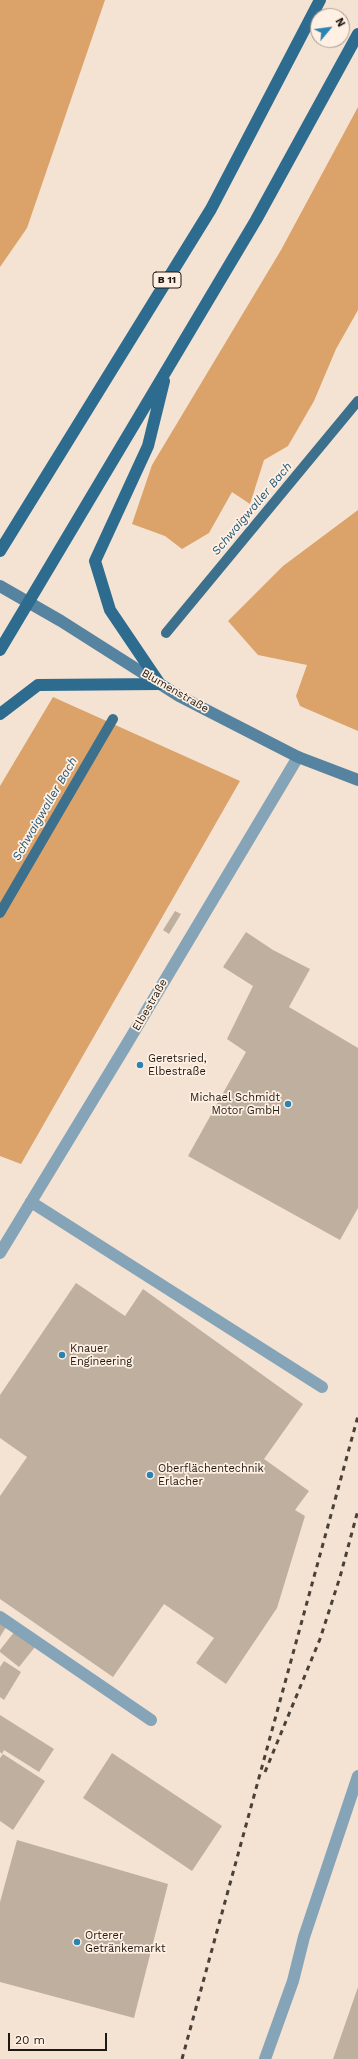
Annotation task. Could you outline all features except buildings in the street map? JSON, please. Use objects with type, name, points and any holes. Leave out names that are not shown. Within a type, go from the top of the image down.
[{"type":"main road","name":"B 11","points":[[0,551],[211,209],[320,0]]},
{"type":"main road","points":[[0,650],[256,220],[358,34]]},
{"type":"main road","points":[[160,684],[110,610],[95,561],[148,446],[167,368]]},
{"type":"main road","points":[[0,714],[38,685],[160,684]]},
{"type":"street","name":"Blumenstraße","points":[[0,586],[179,696],[298,757],[358,780]]},
{"type":"street","name":"Elbestraße","points":[[0,1253],[298,757]]},
{"type":"street","points":[[31,1202],[322,1387]]},
{"type":"street","points":[[0,1617],[151,1720]]},
{"type":"street","points":[[265,2059],[293,1982],[304,1937],[358,1776]]},
{"type":"shaded area","points":[[0,0],[105,0],[27,228],[0,267]]},
{"type":"shaded area","points":[[358,107],[358,310],[336,349],[314,401],[288,446],[264,460],[250,504],[232,492],[209,533],[182,549],[165,536],[132,524],[152,465],[281,250]]},
{"type":"shaded area","points":[[358,510],[358,731],[300,706],[296,696],[307,665],[258,655],[228,621],[283,566]]},
{"type":"shaded area","points":[[53,697],[240,781],[21,1164],[0,1156],[0,786]]},
{"type":"waterway","name":"Schwaigwaller Bach","points":[[166,633],[358,401]]},
{"type":"waterway","name":"Schwaigwaller Bach","points":[[0,913],[113,719]]},
{"type":"railway","points":[[182,2059],[358,1416]]},
{"type":"railway","points":[[265,1772],[320,1639],[340,1577],[358,1510]]},
{"type":"place","name":"Geretsried, Elbestraße","points":[[140,1065]]},
{"type":"place","name":"Michael Schmidt Motor GmbH","points":[[288,1104]]},
{"type":"place","name":"Knauer Engineering","points":[[62,1355]]},
{"type":"place","name":"Oberflächentechnik Erlacher","points":[[150,1475]]},
{"type":"place","name":"Orterer Getränkemarkt","points":[[77,1942]]}]
